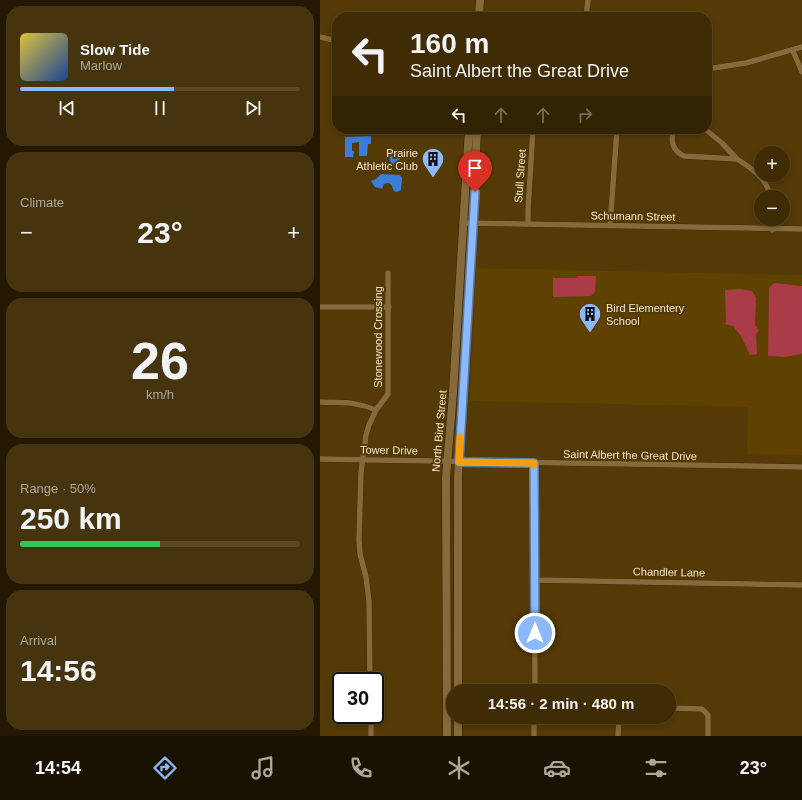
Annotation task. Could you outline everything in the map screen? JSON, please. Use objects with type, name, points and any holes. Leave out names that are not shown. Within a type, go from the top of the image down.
[{"type":"street","points":[[479,12],[480,0]]},
{"type":"street","points":[[587,12],[588,0]]},
{"type":"street","points":[[320,37],[332,40]]},
{"type":"street","points":[[712,68],[746,63],[802,48]]},
{"type":"street","points":[[793,50],[802,72]]},
{"type":"street","name":"North Bird Street","points":[[447,736],[446,477],[469,134]]},
{"type":"street","name":"North Bird Street","points":[[458,684],[459,462],[477,134]]},
{"type":"street","name":"Stull Street","points":[[528,224],[533,134]]},
{"type":"street","points":[[610,226],[617,134]]},
{"type":"street","points":[[673,134],[673,146],[684,156],[737,159]]},
{"type":"street","points":[[711,134],[737,159],[762,178],[768,190]]},
{"type":"street","name":"Schumann Street","points":[[464,223],[772,230],[802,229]]},
{"type":"street","points":[[771,226],[772,230]]},
{"type":"street","name":"Stonewood Crossing","points":[[370,672],[369,601],[366,576],[360,554],[359,540],[363,460],[366,435],[371,419],[388,394],[388,273]]},
{"type":"street","points":[[320,307],[389,307]]},
{"type":"street","points":[[320,402],[362,404],[376,410]]},
{"type":"street","name":"Tower Drive","points":[[320,459],[459,462]]},
{"type":"street","name":"Saint Albert the Great Drive","points":[[459,462],[802,468]]},
{"type":"street","points":[[534,463],[535,684]]},
{"type":"street","name":"Chandler Lane","points":[[535,580],[802,585]]},
{"type":"street","points":[[676,708],[702,708],[708,715],[708,736]]},
{"type":"street","points":[[371,724],[371,736]]},
{"type":"street","points":[[458,724],[458,736]]},
{"type":"street","points":[[534,724],[534,736]]},
{"type":"street","points":[[618,736],[619,724]]},
{"type":"shaded area","points":[[476,268],[802,275],[802,455],[747,454],[748,407],[470,401]]},
{"type":"shaded area","points":[[577,276],[596,276],[595,292],[591,296],[553,297],[553,278],[576,278]]},
{"type":"shaded area","points":[[774,283],[802,286],[801,354],[784,357],[768,356],[769,288]]},
{"type":"shaded area","points":[[740,289],[752,291],[756,298],[755,325],[759,330],[756,334],[757,354],[750,355],[741,336],[733,326],[725,324],[725,290]]},
{"type":"water","points":[[371,136],[371,144],[368,144],[367,156],[359,156],[359,142],[352,143],[352,151],[354,151],[353,157],[345,157],[345,137]]},
{"type":"water","points":[[389,152],[401,154],[401,158],[396,166],[390,165],[390,159],[386,155]]},
{"type":"water","points":[[381,174],[400,175],[402,178],[401,190],[397,192],[394,191],[391,184],[388,183],[384,184],[382,189],[375,187],[371,181],[376,179]]},
{"type":"slow traffic","points":[[460,437],[459,462],[534,463],[534,465]]},
{"type":"place","name":"Prairie Athletic Club","points":[[433,178]]},
{"type":"place","name":"Bird Elementery School","points":[[590,334]]},
{"type":"route","points":[[475,192],[459,462],[534,463],[535,633]]}]
